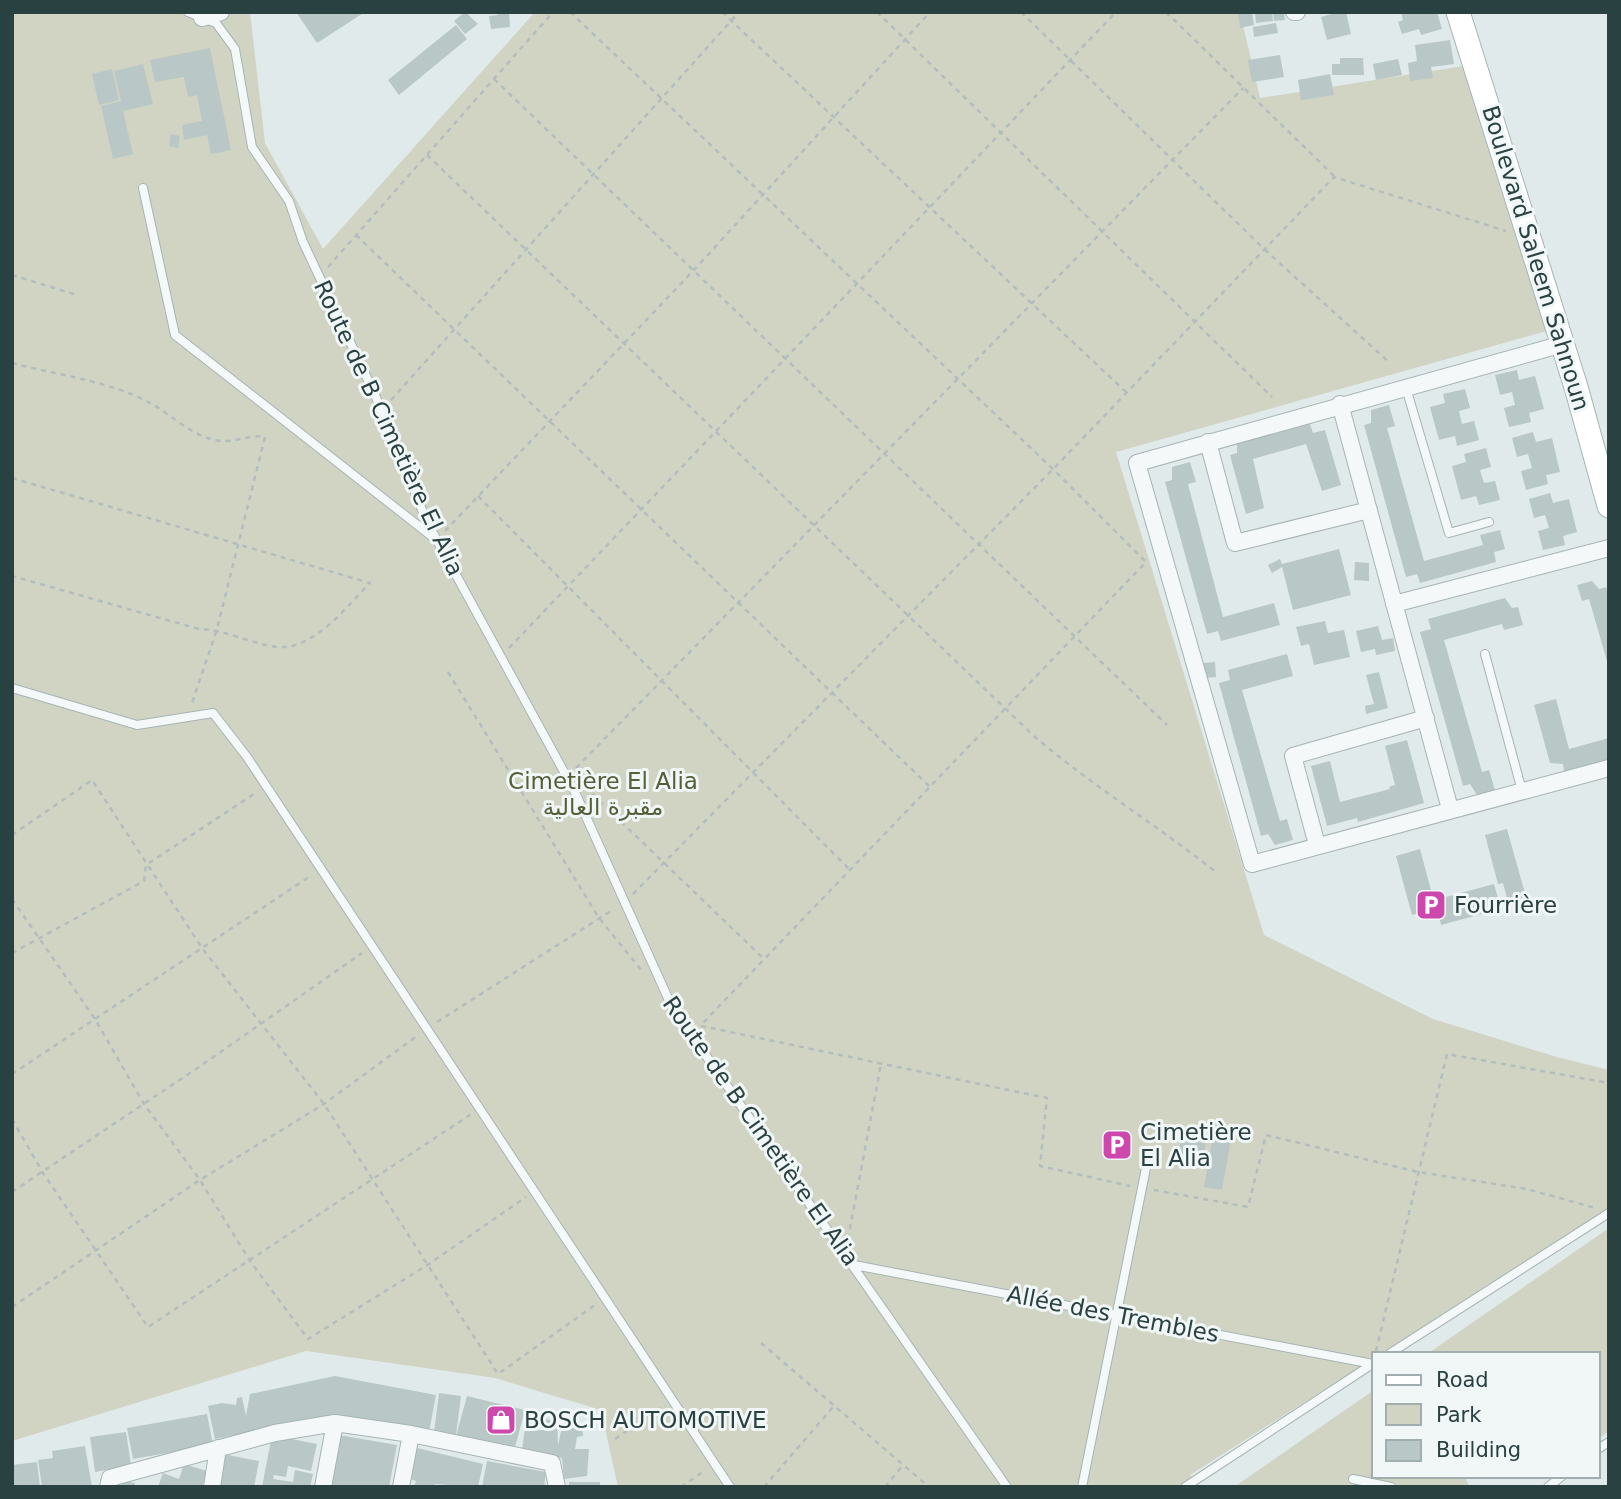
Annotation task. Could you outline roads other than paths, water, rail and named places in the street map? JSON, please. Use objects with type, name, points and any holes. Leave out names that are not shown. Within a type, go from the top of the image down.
[{"type":"street","points":[[195,15],[221,12]]},
{"type":"street","name":"Boulevard Saleem Sahnoun","points":[[1458,12],[1563,344],[1609,506]]},
{"type":"street","points":[[1563,344],[1340,404],[1137,463],[1252,864],[1609,768]]},
{"type":"street","points":[[1340,404],[1450,809]]},
{"type":"street","points":[[1208,442],[1235,543],[1368,510]]},
{"type":"street","points":[[1394,604],[1609,548]]},
{"type":"street","points":[[1317,845],[1293,756],[1426,718]]},
{"type":"street","points":[[323,1487],[335,1423]]},
{"type":"street","points":[[108,1487],[110,1478],[275,1433],[335,1423],[411,1434],[552,1463],[557,1487]]},
{"type":"street","points":[[401,1487],[411,1434]]},
{"type":"street","points":[[212,1487],[218,1448]]},
{"type":"lane","name":"Route de B Cimetière El Alia","points":[[195,15],[216,23],[235,49],[252,147],[289,201],[319,277],[381,411],[436,540],[569,775],[672,1007],[1007,1487]]},
{"type":"lane","points":[[143,188],[174,335],[436,540]]},
{"type":"lane","points":[[1406,386],[1449,533],[1489,522]]},
{"type":"lane","points":[[1485,654],[1522,791]]},
{"type":"lane","points":[[12,688],[137,725],[214,713],[266,786],[730,1487]]},
{"type":"lane","points":[[1083,1487],[1146,1168]]},
{"type":"lane","points":[[1392,1352],[1609,1213]]},
{"type":"lane","name":"Allée des Trembles","points":[[853,1265],[1372,1364]]},
{"type":"lane","points":[[1185,1487],[1372,1365]]},
{"type":"lane","points":[[1353,1479],[1391,1487]]},
{"type":"place","name":"Fourrière","points":[[1431,905]]},
{"type":"place","name":"Cimetière El Alia","points":[[1117,1145]]},
{"type":"place","name":"BOSCH AUTOMOTIVE","points":[[501,1420]]},
{"type":"park label","name":"Cimetière El Alia مقبرة العالية","points":[[603,794]]}]
